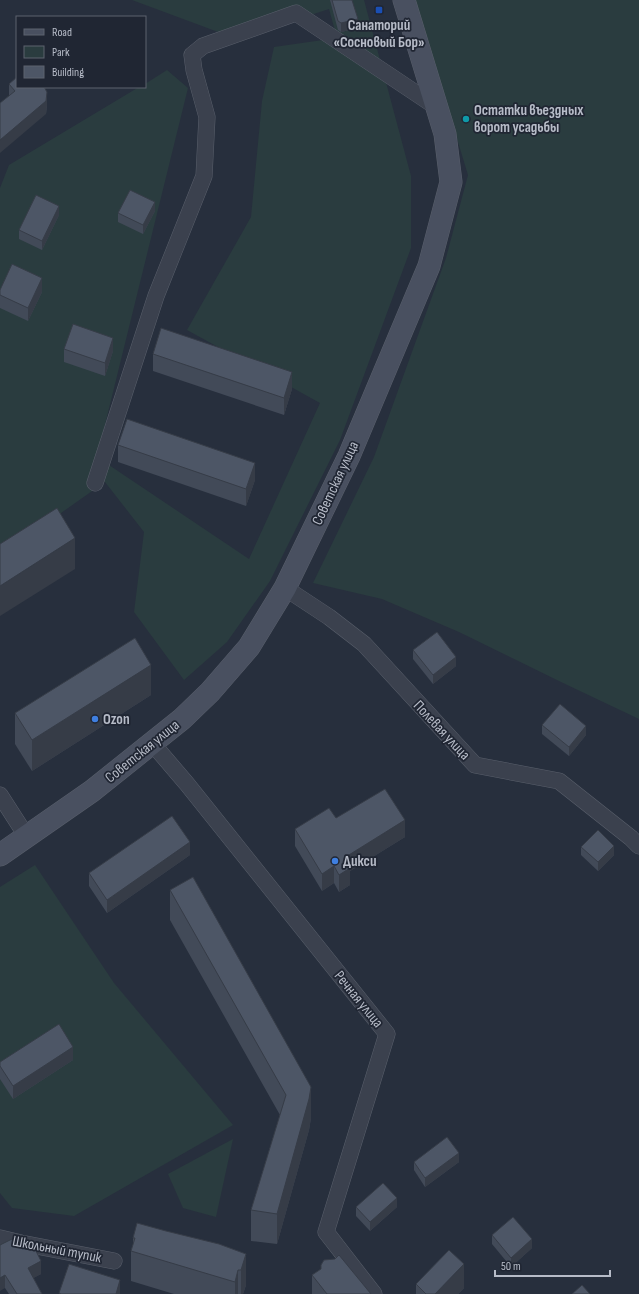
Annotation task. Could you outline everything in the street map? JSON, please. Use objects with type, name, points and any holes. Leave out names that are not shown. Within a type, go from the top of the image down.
[{"type":"main road","name":"Советская улица","points":[[0,855],[92,791],[182,719],[220,681],[249,647],[285,588],[349,456],[429,266],[451,182],[445,134],[404,0]]},
{"type":"street","points":[[95,483],[156,296],[204,176],[207,117],[194,70],[192,54],[203,46],[296,13],[438,108]]},
{"type":"street","name":"Полевая улица","points":[[285,588],[364,644],[475,765],[559,781],[639,846]]},
{"type":"street","name":"Речная улица","points":[[152,743],[187,784],[387,1034],[326,1232],[374,1294]]},
{"type":"street","points":[[0,795],[27,837]]},
{"type":"street","name":"Школьный тупик","points":[[0,1238],[114,1261]]},
{"type":"green space","points":[[132,0],[364,0],[411,176],[411,248],[340,440],[270,581],[227,642],[184,680],[134,612],[144,532],[105,482],[0,556],[0,188],[9,165],[137,88],[146,88],[146,83],[167,70],[188,88],[97,457],[249,559],[320,403],[187,330],[251,217],[262,101],[274,47],[337,38],[329,9],[237,39]]},
{"type":"green space","points":[[415,0],[639,0],[639,719],[459,632],[382,599],[313,583],[374,457],[446,258],[468,175]]},
{"type":"green space","points":[[35,865],[114,983],[233,1125],[74,1216],[12,1208],[0,1193],[0,887]]},
{"type":"green space","points":[[233,1139],[216,1217],[183,1208],[168,1174]]},
{"type":"building","points":[[332,0],[352,0],[358,19],[341,23],[338,21]]},
{"type":"building","points":[[16,78],[16,88],[45,88],[47,92],[46,101],[0,140],[0,103],[15,91],[9,84]]},
{"type":"building","points":[[130,190],[155,202],[143,225],[118,213]]},
{"type":"building","points":[[36,195],[59,206],[42,241],[19,230]]},
{"type":"building","points":[[12,264],[42,278],[28,308],[0,295],[0,290]]},
{"type":"building","points":[[73,324],[113,338],[105,363],[64,349]]},
{"type":"building","points":[[161,328],[292,372],[284,398],[153,354]]},
{"type":"building","points":[[127,419],[255,463],[246,489],[118,445]]},
{"type":"building","points":[[57,508],[75,538],[0,586],[0,544]]},
{"type":"building","points":[[437,632],[456,657],[433,675],[413,650]]},
{"type":"building","points":[[135,638],[151,665],[32,740],[15,713]]},
{"type":"building","points":[[560,704],[586,726],[569,747],[542,725]]},
{"type":"building","name":"Дикси","points":[[385,789],[405,820],[344,858],[350,868],[339,875],[334,866],[322,874],[295,829],[329,808],[336,818]]},
{"type":"building","points":[[172,816],[190,842],[107,900],[89,873]]},
{"type":"building","points":[[598,830],[614,846],[598,862],[581,847]]},
{"type":"building","points":[[193,877],[311,1087],[277,1214],[251,1210],[286,1095],[170,890]]},
{"type":"building","points":[[59,1024],[73,1047],[13,1086],[0,1066],[0,1062]]},
{"type":"building","points":[[447,1137],[459,1153],[425,1178],[414,1162]]},
{"type":"building","points":[[383,1183],[397,1198],[370,1222],[356,1207]]},
{"type":"building","points":[[513,1217],[532,1239],[511,1258],[492,1235]]},
{"type":"building","points":[[137,1223],[219,1244],[246,1254],[241,1270],[238,1270],[235,1282],[131,1251]]},
{"type":"building","points":[[12,1239],[16,1247],[31,1241],[41,1261],[28,1268],[42,1294],[17,1294],[5,1275],[0,1278],[0,1245]]},
{"type":"building","points":[[449,1250],[464,1264],[435,1294],[426,1294],[416,1284]]},
{"type":"building","points":[[339,1255],[371,1294],[327,1294],[312,1275],[321,1269],[321,1265],[324,1260],[335,1259]]},
{"type":"building","points":[[69,1264],[120,1280],[116,1294],[59,1293]]},
{"type":"building","points":[[582,1285],[590,1294],[572,1294]]},
{"type":"place","name":"Санаторий «Сосновый Бор»","points":[[379,10]]},
{"type":"place","name":"Остатки въездных ворот усадьбы","points":[[466,119]]},
{"type":"place","name":"Ozon","points":[[95,719]]},
{"type":"place","name":"Дикси","points":[[335,861]]}]
